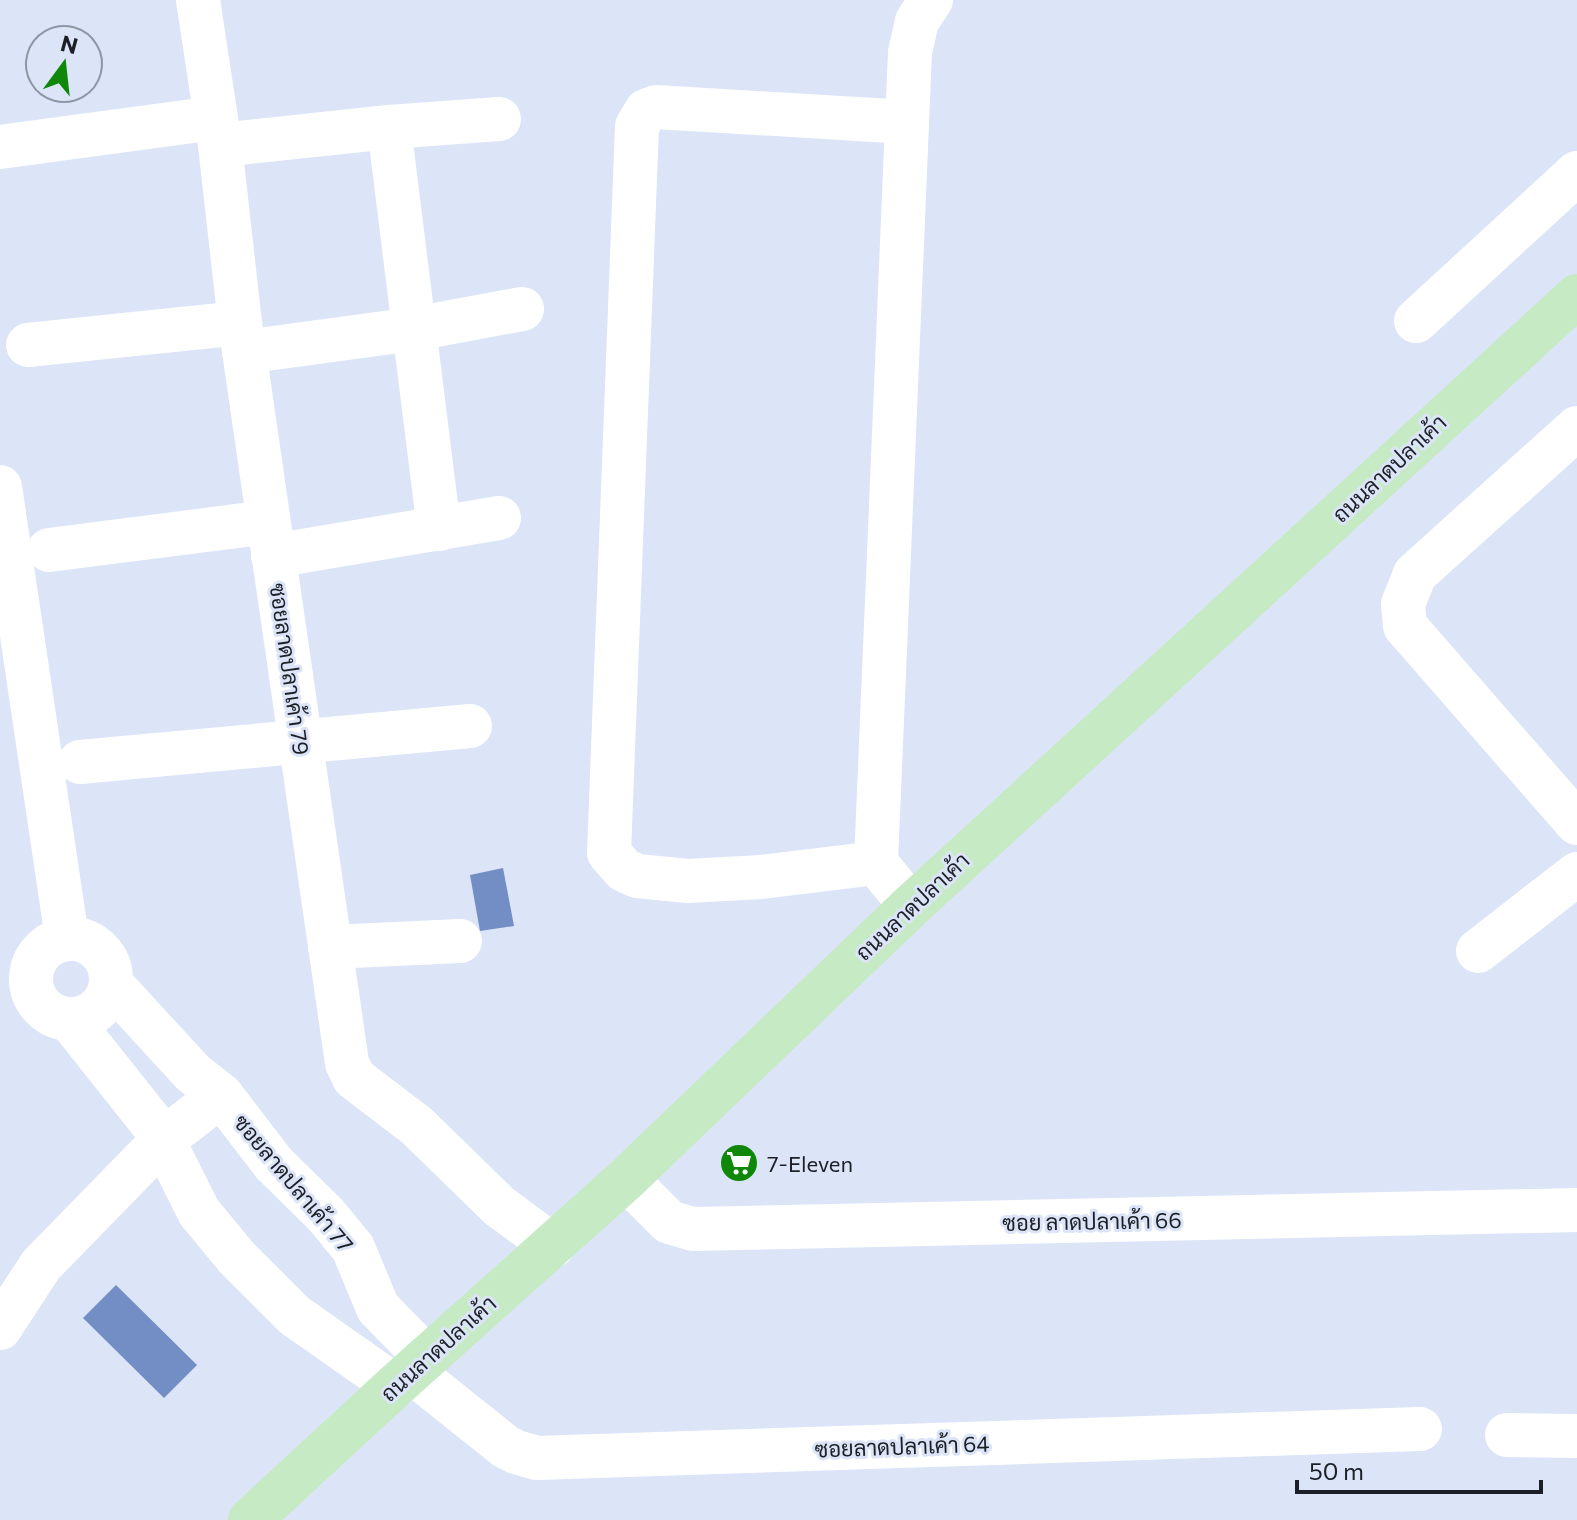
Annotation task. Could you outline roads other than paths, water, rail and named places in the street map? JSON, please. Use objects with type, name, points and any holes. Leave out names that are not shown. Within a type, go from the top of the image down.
[{"type":"main road","name":"ถนนลาดปลาเค้า","points":[[250,1520],[626,1179],[911,906],[1577,296]]},
{"type":"street","name":"ซอยลาดปลาเค้า 79","points":[[198,0],[218,132],[242,338],[347,1063],[354,1078],[417,1126],[499,1206],[553,1246]]},
{"type":"street","points":[[911,906],[876,863],[910,52],[917,21],[931,0]]},
{"type":"street","points":[[876,863],[762,877],[688,881],[637,876],[624,870],[609,853],[637,126],[646,111],[656,107],[907,122]]},
{"type":"street","points":[[0,147],[218,132],[389,127],[499,119]]},
{"type":"street","points":[[389,127],[439,529]]},
{"type":"street","points":[[1416,321],[1577,173]]},
{"type":"street","points":[[28,345],[414,329],[522,309]]},
{"type":"street","points":[[1577,428],[1415,574],[1403,604],[1405,626],[1577,823]]},
{"type":"street","points":[[0,487],[67,938]]},
{"type":"street","points":[[49,550],[439,529],[499,518]]},
{"type":"street","points":[[80,762],[470,726]]},
{"type":"street","points":[[1478,951],[1577,874]]},
{"type":"street","points":[[67,938],[81,940],[103,954],[111,970],[112,985],[100,1008],[89,1016],[70,1020],[56,1017],[41,1006],[16,969],[35,959],[53,943],[67,938]]},
{"type":"street","points":[[330,947],[460,941]]},
{"type":"street","name":"ซอยลาดปลาเค้า 77","points":[[112,985],[193,1073],[221,1095],[274,1164],[326,1215],[353,1248],[378,1308],[411,1372]]},
{"type":"street","points":[[70,1020],[163,1140],[199,1212],[237,1258],[294,1315],[411,1372]]},
{"type":"street","points":[[0,1328],[41,1265],[163,1140],[221,1095]]},
{"type":"street","name":"ซอย ลาดปลาเค้า 66","points":[[626,1179],[669,1222],[693,1229],[1577,1210]]},
{"type":"street","name":"ซอยลาดปลาเค้า 64","points":[[411,1372],[506,1447],[537,1458],[1420,1429]]},
{"type":"street","points":[[1507,1435],[1577,1436]]},
{"type":"water","points":[[503,868],[514,926],[480,931],[470,875]]},
{"type":"water","points":[[116,1285],[197,1365],[164,1398],[83,1318]]},
{"type":"place","name":"7-Eleven","points":[[739,1163]]}]
